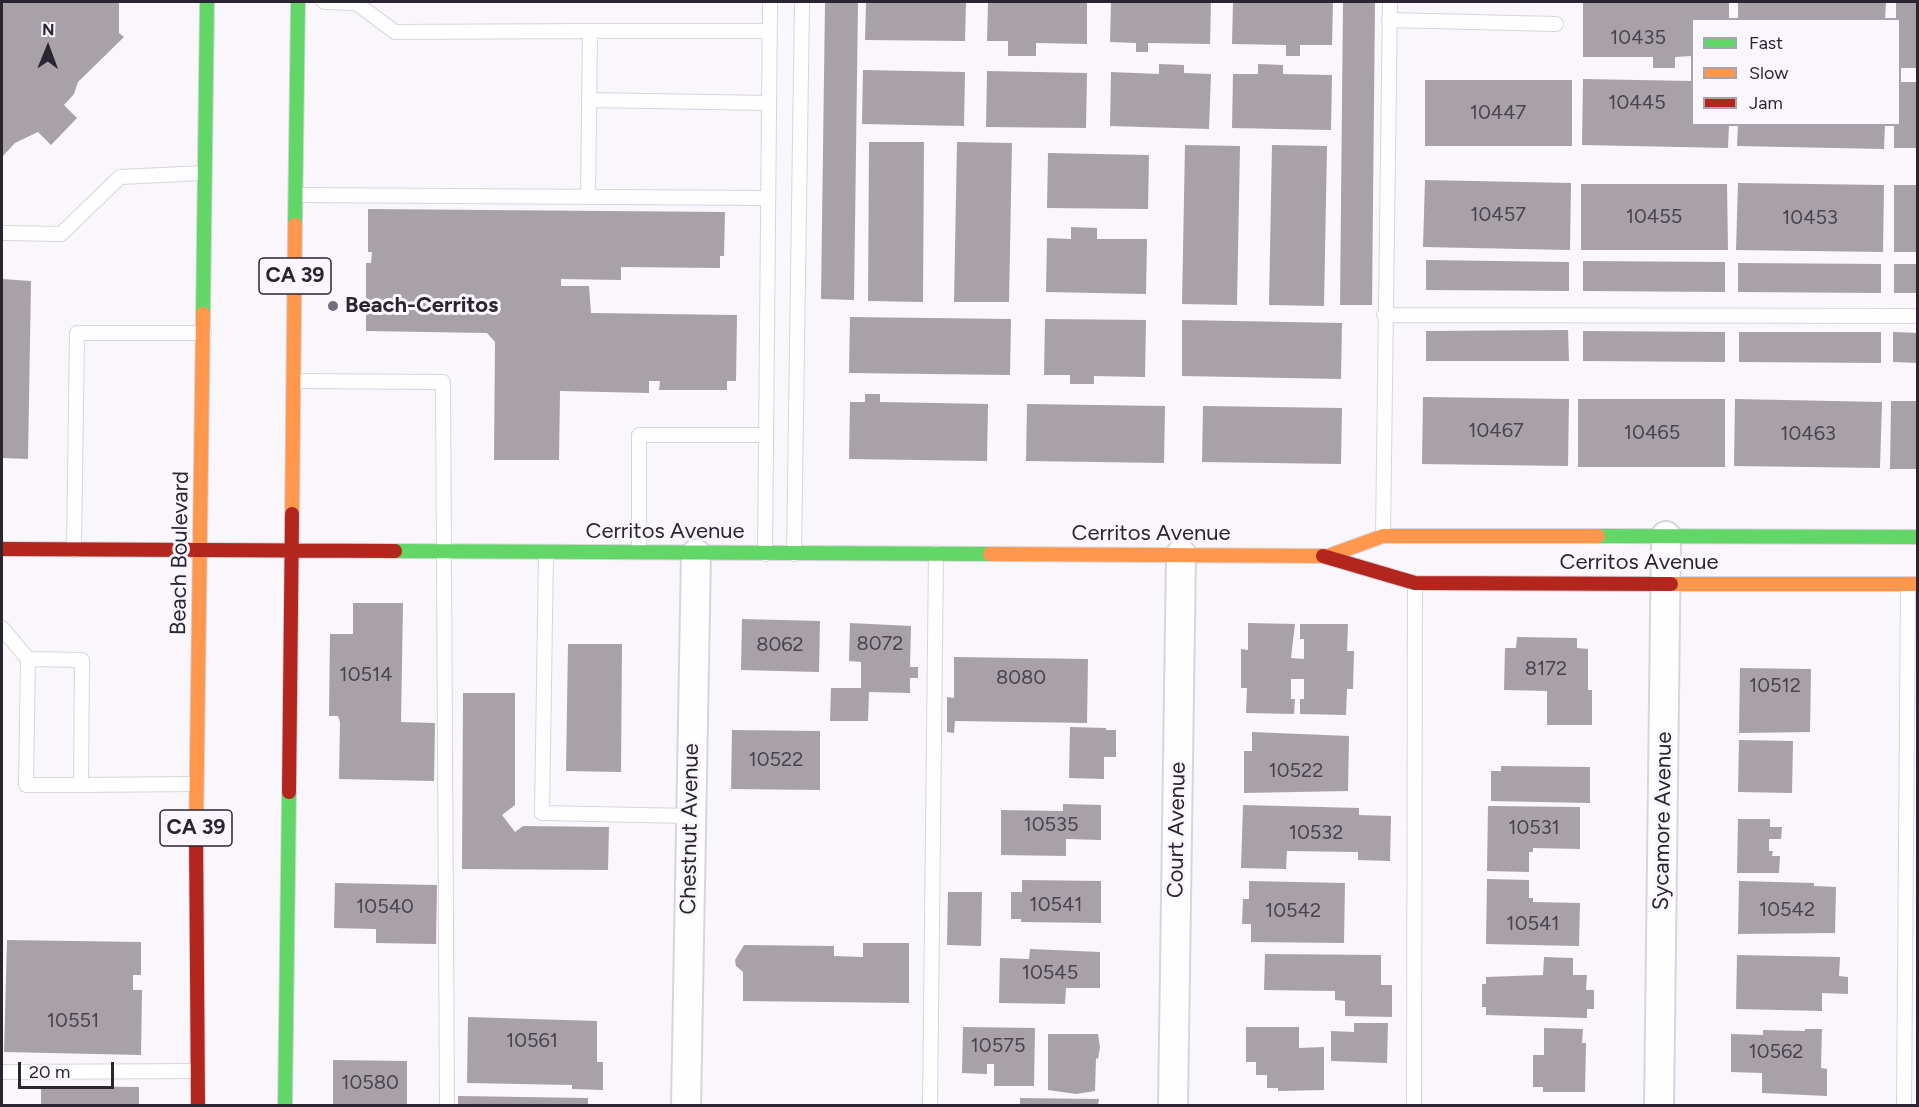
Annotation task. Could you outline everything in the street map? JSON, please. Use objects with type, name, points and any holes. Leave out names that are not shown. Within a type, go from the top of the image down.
[{"type":"main road","name":"Beach Boulevard","points":[[198,1106],[196,784],[207,2]]},
{"type":"main road","name":"CA 39","points":[[285,1106],[298,2]]},
{"type":"main road","name":"Cerritos Avenue","points":[[1328,556],[1383,536],[1917,537]]},
{"type":"main road","name":"Cerritos Avenue","points":[[2,549],[1328,556],[1415,583],[1913,585]]},
{"type":"street","name":"Sycamore Avenue","points":[[1659,1106],[1666,536]]},
{"type":"street","name":"Chestnut Avenue","points":[[686,1106],[696,554]]},
{"type":"street","name":"Court Avenue","points":[[1173,1106],[1181,555]]},
{"type":"lane","points":[[324,2],[356,3],[395,32],[770,31]]},
{"type":"lane","points":[[765,554],[770,2]]},
{"type":"lane","points":[[794,554],[802,2]]},
{"type":"lane","points":[[1383,536],[1384,315],[1390,2]]},
{"type":"lane","points":[[1389,20],[1556,24]]},
{"type":"lane","points":[[588,197],[590,31]]},
{"type":"lane","points":[[589,100],[769,103]]},
{"type":"lane","points":[[2,234],[61,234],[120,177],[205,172]]},
{"type":"lane","points":[[296,195],[768,198]]},
{"type":"lane","points":[[1384,315],[1917,316]]},
{"type":"lane","points":[[74,550],[77,333],[204,333]]},
{"type":"lane","points":[[294,381],[443,382],[446,553],[447,1106]]},
{"type":"lane","points":[[639,553],[639,435],[766,435]]},
{"type":"lane","points":[[546,552],[542,813],[690,816]]},
{"type":"lane","points":[[930,1106],[936,553]]},
{"type":"lane","points":[[1414,1106],[1415,583]]},
{"type":"lane","points":[[1904,1106],[1913,585]]},
{"type":"lane","points":[[2,628],[28,659],[26,785],[196,784]]},
{"type":"lane","points":[[28,659],[82,660],[81,785]]},
{"type":"lane","points":[[2,1072],[198,1071]]},
{"type":"building","points":[[2,2],[119,2],[119,33],[124,37],[78,82],[74,94],[64,105],[77,118],[51,145],[38,132],[15,143],[2,157]]},
{"type":"building","points":[[825,2],[858,2],[854,300],[821,299]]},
{"type":"building","points":[[866,2],[966,2],[965,41],[865,40]]},
{"type":"building","points":[[988,2],[1087,2],[1087,44],[1036,43],[1036,56],[1008,56],[1008,41],[987,41]]},
{"type":"building","points":[[1111,2],[1211,2],[1210,44],[1148,43],[1148,52],[1136,52],[1136,43],[1110,42]]},
{"type":"building","points":[[1233,2],[1333,2],[1332,45],[1300,45],[1300,56],[1286,56],[1286,45],[1232,44]]},
{"type":"building","points":[[1343,2],[1375,2],[1372,305],[1340,305]]},
{"type":"building","points":[[1583,2],[1729,2],[1729,18],[1691,18],[1691,56],[1675,57],[1675,68],[1653,68],[1653,57],[1583,57]]},
{"type":"building","points":[[1738,2],[1886,2],[1885,18],[1738,18]]},
{"type":"building","points":[[1896,2],[1918,2],[1917,68],[1901,68],[1901,18],[1896,18]]},
{"type":"building","points":[[1159,64],[1184,65],[1184,73],[1211,74],[1209,129],[1110,126],[1111,72],[1159,74]]},
{"type":"building","points":[[1258,64],[1283,65],[1283,74],[1332,75],[1331,130],[1232,128],[1233,74],[1258,74]]},
{"type":"building","points":[[863,70],[965,72],[964,126],[862,124]]},
{"type":"building","points":[[987,71],[1087,73],[1086,128],[986,127]]},
{"type":"building","points":[[1583,79],[1691,81],[1691,126],[1729,126],[1728,148],[1582,145]]},
{"type":"building","points":[[1425,80],[1572,80],[1572,146],[1425,146]]},
{"type":"building","points":[[1901,82],[1918,82],[1918,148],[1894,148],[1894,126],[1901,126]]},
{"type":"building","points":[[1738,126],[1885,126],[1884,149],[1737,146]]},
{"type":"building","points":[[869,142],[924,142],[923,302],[868,301]]},
{"type":"building","points":[[957,142],[1012,143],[1009,302],[954,302]]},
{"type":"building","points":[[1185,145],[1240,146],[1237,305],[1182,304]]},
{"type":"building","points":[[1272,145],[1327,146],[1324,306],[1269,305]]},
{"type":"building","points":[[1048,153],[1149,155],[1148,209],[1047,208]]},
{"type":"building","points":[[1425,180],[1571,183],[1570,250],[1423,247]]},
{"type":"building","points":[[1738,183],[1884,185],[1883,252],[1736,250]]},
{"type":"building","points":[[1581,184],[1727,184],[1728,250],[1581,250]]},
{"type":"building","points":[[1894,185],[1918,185],[1918,252],[1894,252]]},
{"type":"building","points":[[368,209],[725,212],[724,256],[720,256],[720,268],[621,267],[621,280],[561,279],[561,286],[589,286],[591,313],[737,315],[736,381],[727,381],[727,390],[659,390],[660,381],[649,381],[649,393],[560,391],[559,460],[494,460],[495,342],[487,333],[366,331],[366,263],[371,263],[372,252],[368,252]]},
{"type":"building","points":[[1071,227],[1097,228],[1097,239],[1147,239],[1146,294],[1046,292],[1047,238],[1071,239]]},
{"type":"building","points":[[1426,260],[1569,262],[1569,291],[1426,290]]},
{"type":"building","points":[[1583,261],[1725,262],[1725,292],[1583,291]]},
{"type":"building","points":[[1738,263],[1881,264],[1881,293],[1738,292]]},
{"type":"building","points":[[1894,264],[1918,264],[1918,293],[1894,293]]},
{"type":"building","points":[[2,279],[31,281],[28,459],[2,458]]},
{"type":"building","points":[[850,317],[1011,319],[1010,375],[849,373]]},
{"type":"building","points":[[1045,319],[1146,320],[1145,377],[1094,376],[1094,384],[1070,384],[1070,375],[1044,375]]},
{"type":"building","points":[[1182,320],[1342,323],[1341,379],[1182,376]]},
{"type":"building","points":[[1568,330],[1569,361],[1426,361],[1426,331]]},
{"type":"building","points":[[1583,331],[1725,332],[1725,362],[1583,361]]},
{"type":"building","points":[[1739,332],[1881,332],[1881,363],[1739,362]]},
{"type":"building","points":[[1893,332],[1918,333],[1918,363],[1893,362]]},
{"type":"building","points":[[865,394],[880,394],[880,402],[988,404],[987,461],[849,459],[850,402],[865,402]]},
{"type":"building","points":[[1423,397],[1569,399],[1568,466],[1422,464]]},
{"type":"building","points":[[1578,399],[1725,399],[1725,467],[1578,467]]},
{"type":"building","points":[[1735,399],[1882,402],[1880,468],[1734,466]]},
{"type":"building","points":[[1891,401],[1918,401],[1918,469],[1890,469]]},
{"type":"building","points":[[1027,404],[1165,406],[1164,463],[1026,461]]},
{"type":"building","points":[[1203,406],[1342,408],[1341,464],[1202,462]]},
{"type":"building","points":[[353,603],[403,603],[401,722],[435,723],[434,781],[339,779],[340,722],[338,716],[329,716],[330,634],[353,634]]},
{"type":"building","points":[[742,619],[820,621],[819,672],[741,670]]},
{"type":"building","points":[[850,623],[911,626],[910,667],[918,667],[918,678],[910,678],[910,693],[869,692],[868,721],[830,721],[831,688],[861,688],[861,662],[849,661]]},
{"type":"building","points":[[1248,623],[1295,624],[1291,658],[1304,659],[1304,639],[1300,639],[1300,624],[1348,624],[1347,651],[1354,651],[1353,689],[1347,689],[1346,715],[1300,714],[1300,699],[1304,699],[1304,679],[1291,679],[1291,699],[1295,699],[1294,714],[1246,713],[1247,688],[1241,688],[1241,649],[1248,650]]},
{"type":"building","points":[[1517,637],[1577,638],[1577,648],[1588,649],[1588,690],[1592,690],[1592,725],[1547,725],[1547,691],[1504,690],[1505,648],[1516,648]]},
{"type":"building","points":[[568,644],[622,644],[621,772],[566,771]]},
{"type":"building","points":[[954,657],[1088,659],[1087,723],[955,721],[954,733],[947,732],[947,697],[954,698]]},
{"type":"building","points":[[1740,668],[1811,669],[1810,732],[1739,733]]},
{"type":"building","points":[[463,693],[515,693],[515,805],[502,815],[515,832],[523,826],[609,827],[608,870],[462,869]]},
{"type":"building","points":[[1070,727],[1116,730],[1116,757],[1104,757],[1104,779],[1069,778]]},
{"type":"building","points":[[732,730],[820,731],[820,790],[731,789]]},
{"type":"building","points":[[1252,732],[1349,736],[1348,791],[1244,793],[1244,751],[1252,751]]},
{"type":"building","points":[[1739,740],[1793,741],[1792,793],[1738,792]]},
{"type":"building","points":[[1501,766],[1590,767],[1590,803],[1491,801],[1491,771],[1501,771]]},
{"type":"building","points":[[1063,804],[1101,805],[1101,840],[1066,839],[1066,856],[1001,855],[1001,810],[1063,811]]},
{"type":"building","points":[[1243,805],[1359,808],[1359,815],[1391,816],[1390,861],[1358,860],[1358,852],[1287,851],[1286,869],[1241,868]]},
{"type":"building","points":[[1488,806],[1580,807],[1580,849],[1533,848],[1533,852],[1529,852],[1529,872],[1487,871]]},
{"type":"building","points":[[1738,819],[1770,819],[1770,827],[1782,827],[1781,839],[1769,839],[1769,851],[1773,851],[1772,856],[1780,856],[1779,873],[1737,873]]},
{"type":"building","points":[[1487,879],[1529,880],[1529,898],[1533,898],[1533,902],[1580,903],[1579,946],[1486,944]]},
{"type":"building","points":[[1022,880],[1101,881],[1101,923],[1021,922],[1021,919],[1011,919],[1011,892],[1022,892]]},
{"type":"building","points":[[1249,881],[1345,883],[1344,943],[1251,942],[1251,924],[1242,924],[1243,899],[1249,899]]},
{"type":"building","points":[[1739,881],[1814,883],[1814,886],[1836,887],[1835,933],[1738,934]]},
{"type":"building","points":[[335,883],[437,885],[436,944],[376,943],[376,929],[334,928]]},
{"type":"building","points":[[948,892],[982,892],[981,946],[947,945]]},
{"type":"building","points":[[7,940],[141,942],[141,975],[133,975],[133,990],[142,990],[141,1055],[4,1052]]},
{"type":"building","points":[[863,943],[909,943],[909,1003],[743,1001],[743,972],[736,966],[735,960],[744,945],[834,946],[834,956],[863,957]]},
{"type":"building","points":[[1030,949],[1100,952],[1100,988],[1066,988],[1065,1004],[999,1003],[1000,958],[1029,959]]},
{"type":"building","points":[[1265,954],[1381,955],[1381,985],[1392,985],[1392,1017],[1345,1016],[1345,1001],[1335,1000],[1335,991],[1264,990]]},
{"type":"building","points":[[1737,955],[1840,957],[1839,976],[1848,977],[1848,994],[1822,993],[1822,1011],[1736,1009]]},
{"type":"building","points":[[1544,957],[1573,958],[1573,975],[1587,975],[1586,990],[1594,990],[1594,1009],[1587,1009],[1587,1018],[1486,1015],[1486,1007],[1482,1007],[1482,984],[1486,984],[1486,977],[1543,975]]},
{"type":"building","points":[[468,1017],[597,1021],[597,1062],[603,1062],[603,1090],[572,1089],[572,1085],[467,1083]]},
{"type":"building","points":[[1354,1023],[1388,1023],[1387,1063],[1331,1061],[1331,1031],[1354,1032]]},
{"type":"building","points":[[963,1027],[1035,1028],[1034,1086],[994,1086],[994,1064],[987,1064],[987,1074],[962,1073]]},
{"type":"building","points":[[1246,1027],[1299,1027],[1299,1048],[1324,1047],[1324,1090],[1278,1091],[1278,1088],[1267,1088],[1267,1075],[1256,1075],[1256,1062],[1246,1062]]},
{"type":"building","points":[[1544,1028],[1583,1029],[1582,1043],[1586,1043],[1585,1092],[1543,1092],[1543,1087],[1533,1087],[1533,1055],[1544,1055]]},
{"type":"building","points":[[1805,1029],[1822,1029],[1821,1068],[1827,1069],[1827,1096],[1762,1093],[1762,1073],[1731,1072],[1731,1034],[1763,1035],[1763,1030],[1805,1031]]},
{"type":"building","points":[[1048,1034],[1098,1034],[1100,1047],[1098,1059],[1096,1058],[1095,1091],[1076,1094],[1048,1090]]},
{"type":"building","points":[[333,1060],[407,1061],[407,1106],[333,1106]]},
{"type":"building","points":[[41,1086],[139,1087],[139,1106],[41,1106]]},
{"type":"building","points":[[458,1096],[588,1098],[588,1106],[458,1106]]},
{"type":"building","points":[[1020,1098],[1099,1099],[1098,1106],[1020,1106]]},
{"type":"traffic: fast","points":[[203,314],[207,2]]},
{"type":"traffic: fast","points":[[295,225],[298,2]]},
{"type":"traffic: fast","points":[[1598,536],[1918,537]]},
{"type":"traffic: fast","points":[[395,551],[990,554]]},
{"type":"traffic: fast","points":[[285,1106],[289,792]]},
{"type":"traffic: slow","points":[[292,514],[295,225]]},
{"type":"traffic: slow","points":[[196,832],[203,314]]},
{"type":"traffic: slow","points":[[1328,556],[1383,536],[1598,536]]},
{"type":"traffic: slow","points":[[990,554],[1323,556]]},
{"type":"traffic: slow","points":[[1671,584],[1918,584]]},
{"type":"traffic: jam","points":[[289,792],[292,514]]},
{"type":"traffic: jam","points":[[2,549],[395,551]]},
{"type":"traffic: jam","points":[[1323,556],[1415,583],[1671,584]]},
{"type":"traffic: jam","points":[[196,832],[198,1106]]},
{"type":"place","name":"Beach-Cerritos","points":[[333,306]]}]
